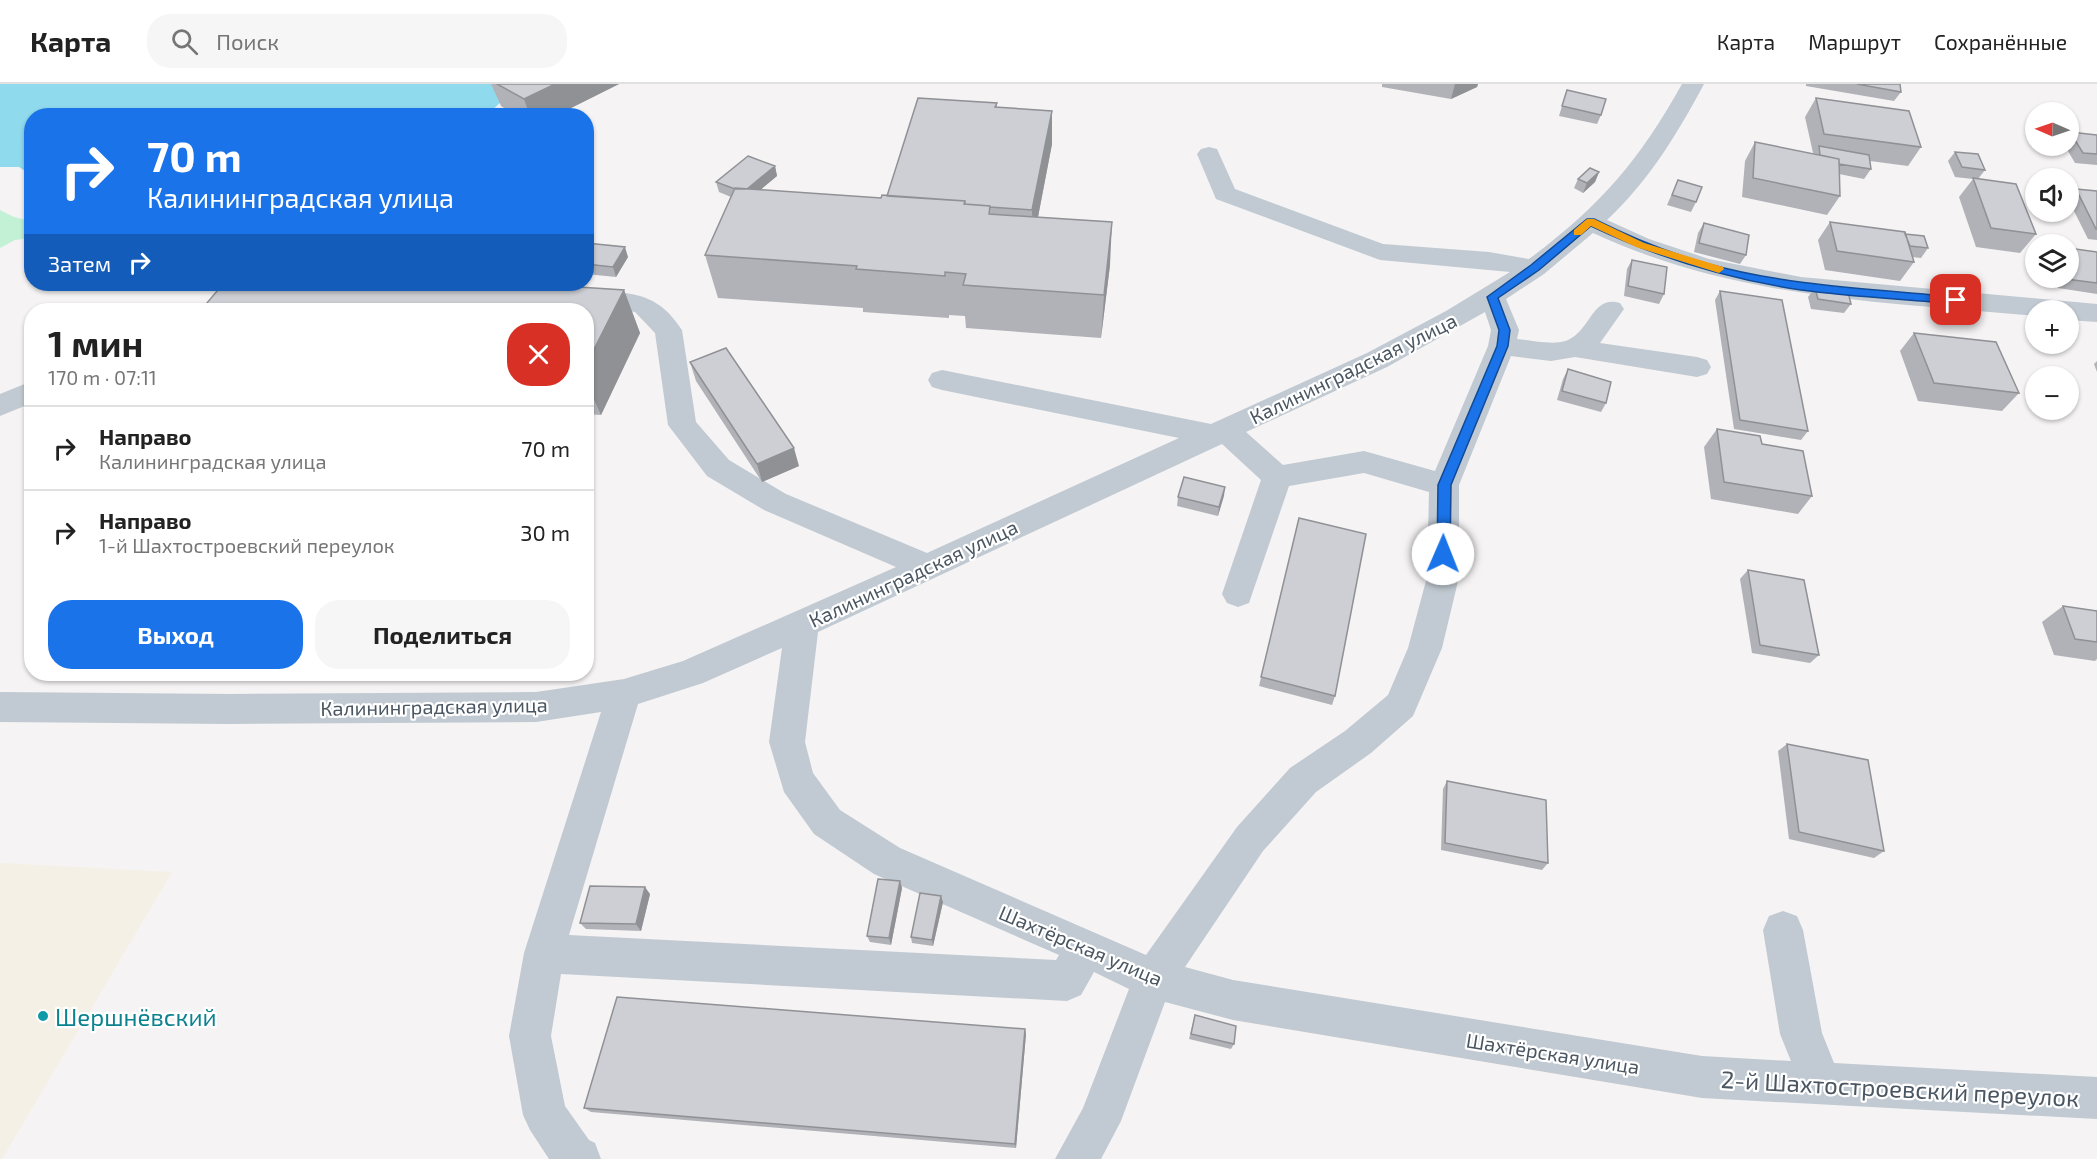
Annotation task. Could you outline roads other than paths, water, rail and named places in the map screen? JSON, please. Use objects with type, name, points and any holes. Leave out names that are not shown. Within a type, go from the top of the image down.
[{"type":"street","name":"Калининградская улица","points":[[0,707],[231,709],[536,707],[624,694],[691,673],[1377,360],[1441,327],[1535,268],[1590,222],[1659,144],[1693,84]]},
{"type":"street","points":[[1209,154],[1225,194],[1380,252],[1490,260],[1535,268]]},
{"type":"street","points":[[1590,222],[1640,245],[1705,266],[1801,286],[2025,307]]},
{"type":"street","points":[[560,297],[642,304],[668,330],[682,425],[717,468],[775,502],[926,566]]},
{"type":"street","points":[[1077,1159],[1100,1121],[1153,979],[1257,831],[1303,780],[1358,742],[1401,705],[1425,648],[1443,577],[1444,485],[1502,346],[1505,330],[1492,297]]},
{"type":"street","points":[[1575,348],[1592,336],[1611,309]]},
{"type":"street","points":[[2079,312],[2097,313]]},
{"type":"street","points":[[1502,346],[1547,351],[1575,348],[1697,367]]},
{"type":"street","points":[[942,380],[1220,432],[1277,477],[1364,462],[1444,485]]},
{"type":"street","points":[[0,406],[24,395]]},
{"type":"street","points":[[1238,594],[1277,477]]},
{"type":"street","name":"Шахтёрская улица","points":[[802,624],[787,742],[797,780],[827,822],[886,861],[1086,947],[1153,979],[1233,1000],[1702,1077]]},
{"type":"street","points":[[579,1159],[573,1156],[545,1115],[530,1036],[544,953],[624,694]]},
{"type":"street","points":[[1783,930],[1801,1034],[1822,1084]]},
{"type":"street","points":[[544,953],[1067,981],[1086,947]]},
{"type":"street","name":"2-й Шахтостроевский переулок","points":[[1702,1077],[2097,1098]]},
{"type":"water","points":[[0,84],[520,84],[494,108],[24,108],[24,170],[19,167],[0,167]]},
{"type":"place","name":"Шершнёвский","points":[[43,1016]]}]
